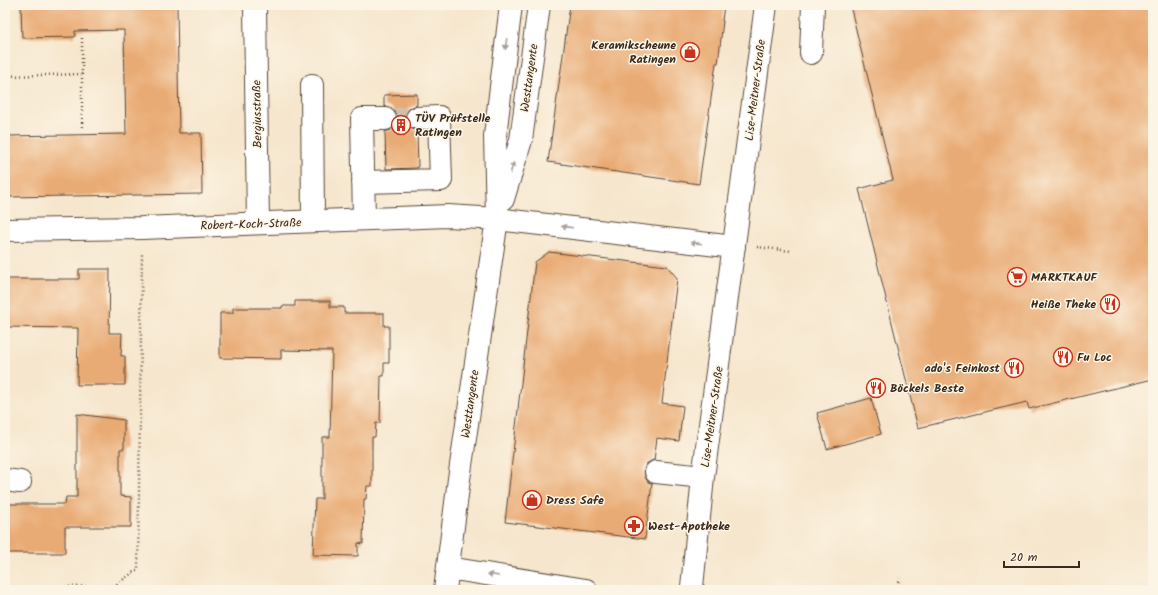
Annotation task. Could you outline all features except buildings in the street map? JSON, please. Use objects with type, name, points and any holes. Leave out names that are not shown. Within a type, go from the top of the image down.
[{"type":"street","name":"Bergiusstraße","points":[[255,5],[258,223]]},
{"type":"street","name":"Westtangente","points":[[445,590],[459,479],[496,219],[496,136],[511,5]]},
{"type":"street","name":"Westtangente","points":[[496,219],[521,140],[539,5]]},
{"type":"street","name":"Lise-Meitner-Straße","points":[[690,589],[703,476],[735,246],[766,5]]},
{"type":"street","points":[[811,53],[813,5]]},
{"type":"street","points":[[312,85],[313,222]]},
{"type":"street","points":[[363,182],[441,180],[440,125],[417,118]]},
{"type":"street","points":[[364,219],[362,126],[385,119]]},
{"type":"street","name":"Robert-Koch-Straße","points":[[5,230],[142,228],[448,216],[496,219]]},
{"type":"street","points":[[496,219],[735,246]]},
{"type":"street","points":[[656,472],[703,476]]},
{"type":"street","points":[[448,568],[586,590]]},
{"type":"path","points":[[82,37],[82,129]]},
{"type":"path","points":[[5,76],[82,74]]},
{"type":"path","points":[[60,590],[60,587],[114,588],[138,569],[142,228]]},
{"type":"path","points":[[735,246],[791,251]]},
{"type":"path","points":[[898,590],[900,578]]},
{"type":"tunnel","points":[[385,119],[417,118]]},
{"type":"place","name":"Keramikscheune Ratingen","points":[[690,52]]},
{"type":"place","name":"TÜV Prüfstelle Ratingen","points":[[401,125]]},
{"type":"place","name":"MARKTKAUF","points":[[1017,277]]},
{"type":"place","name":"Heiße Theke","points":[[1110,304]]},
{"type":"place","name":"Fu Loc","points":[[1063,357]]},
{"type":"place","name":"ado's Feinkost","points":[[1014,368]]},
{"type":"place","name":"Böckels Beste","points":[[876,388]]},
{"type":"place","name":"Dress Safe","points":[[532,500]]},
{"type":"place","name":"West-Apotheke","points":[[634,526]]}]
